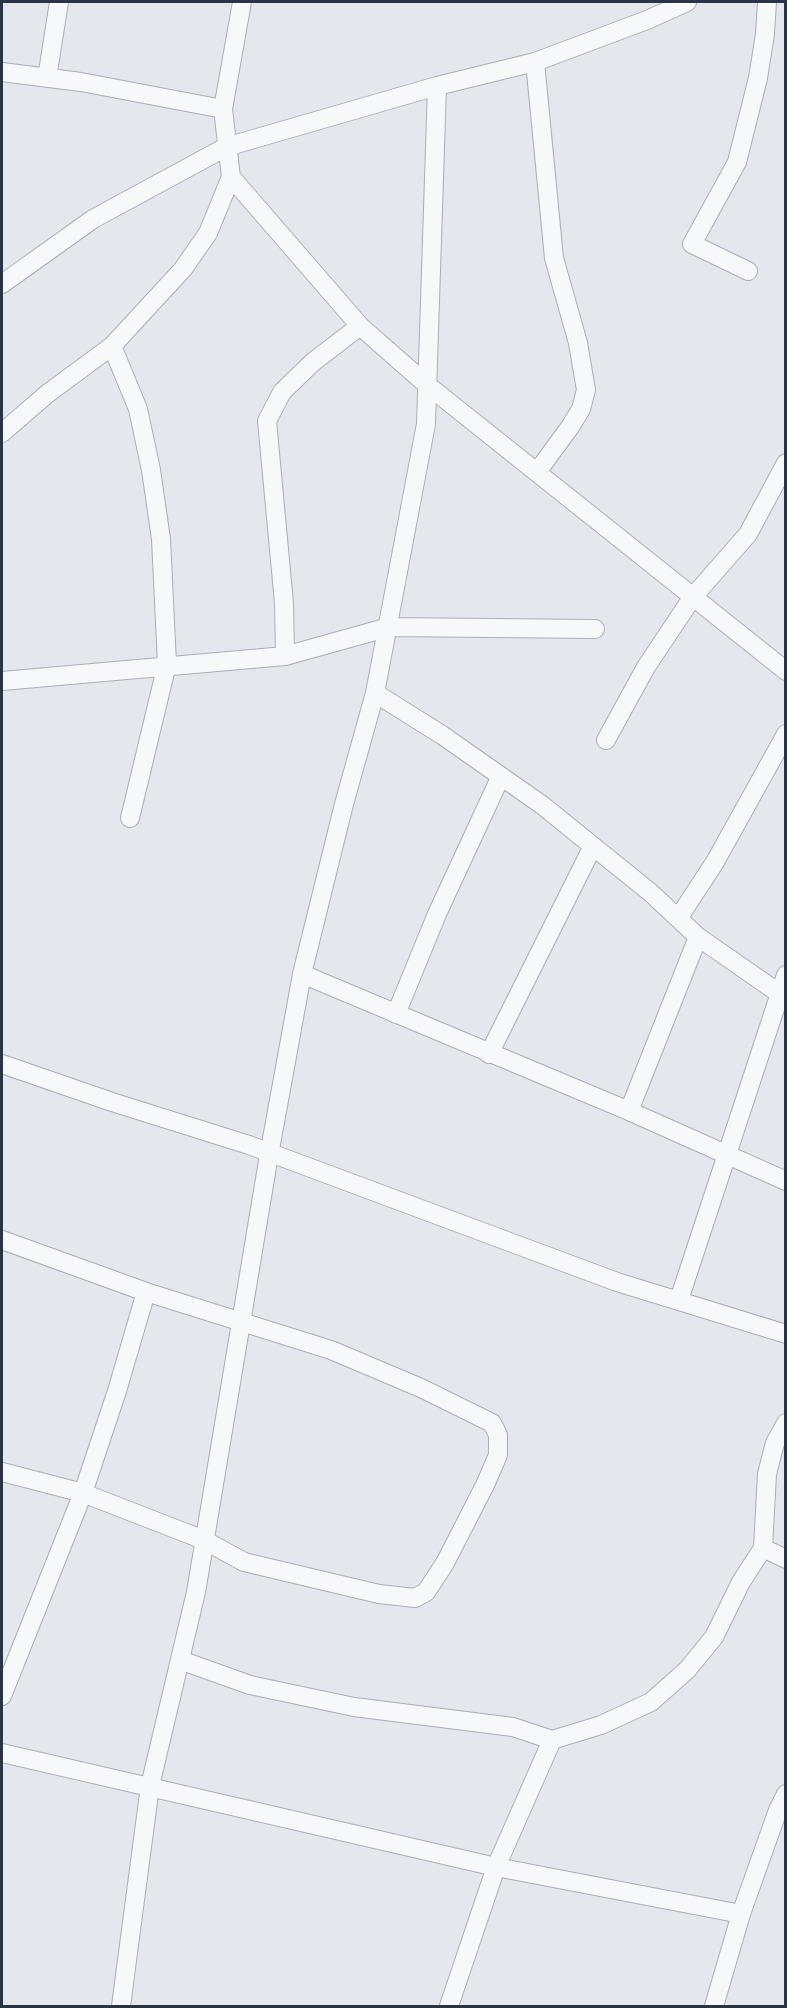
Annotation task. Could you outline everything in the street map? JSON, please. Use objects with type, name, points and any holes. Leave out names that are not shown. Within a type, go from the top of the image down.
[{"type":"street","points":[[47,78],[59,2]]},
{"type":"street","points":[[242,2],[223,109],[231,177],[360,326],[426,384],[786,671]]},
{"type":"street","points":[[2,284],[93,219],[226,147],[436,86],[535,62],[647,20],[687,2]]},
{"type":"street","points":[[748,271],[692,244],[737,162],[758,78],[767,2]]},
{"type":"street","points":[[535,62],[554,258],[578,343],[586,390],[581,409],[537,472]]},
{"type":"street","points":[[2,72],[81,82],[223,109]]},
{"type":"street","points":[[121,2007],[150,1786],[196,1592],[269,1155],[302,974],[344,804],[375,693],[426,424],[436,86]]},
{"type":"street","points":[[2,433],[47,394],[112,346],[183,269],[208,233],[231,177]]},
{"type":"street","points":[[285,656],[284,603],[267,421],[282,392],[313,362],[360,326]]},
{"type":"street","points":[[112,346],[138,409],[151,470],[161,539],[167,664],[130,818]]},
{"type":"street","points":[[606,740],[646,667],[692,597],[748,534],[786,463]]},
{"type":"street","points":[[2,681],[167,664],[233,662],[285,656],[389,627],[595,629]]},
{"type":"street","points":[[375,693],[442,735],[500,778],[542,805],[679,917],[698,936],[783,989],[680,1300]]},
{"type":"street","points":[[679,917],[715,862],[786,734]]},
{"type":"street","points":[[396,1014],[437,914],[500,778]]},
{"type":"street","points":[[489,1054],[593,846]]},
{"type":"street","points":[[629,1111],[698,936]]},
{"type":"street","points":[[302,974],[629,1111],[786,1181]]},
{"type":"street","points":[[2,1064],[112,1102],[249,1145],[269,1155],[425,1208],[617,1282],[786,1334]]},
{"type":"street","points":[[2,1240],[146,1292],[331,1350],[421,1388],[492,1423],[498,1435],[498,1455],[485,1485],[445,1563],[426,1592],[415,1598],[379,1594],[244,1562],[204,1540],[83,1493],[2,1472]]},
{"type":"street","points":[[2,1696],[83,1493],[117,1391],[146,1292]]},
{"type":"street","points":[[180,1660],[250,1685],[354,1707],[513,1727],[552,1740],[601,1725],[651,1702],[687,1670],[714,1637],[741,1581],[763,1548],[767,1474],[776,1443],[786,1423]]},
{"type":"street","points":[[763,1548],[786,1559]]},
{"type":"street","points":[[449,2007],[496,1867],[552,1740]]},
{"type":"street","points":[[2,1754],[150,1786],[496,1867],[741,1914]]},
{"type":"street","points":[[714,2007],[741,1914],[786,1794]]}]
